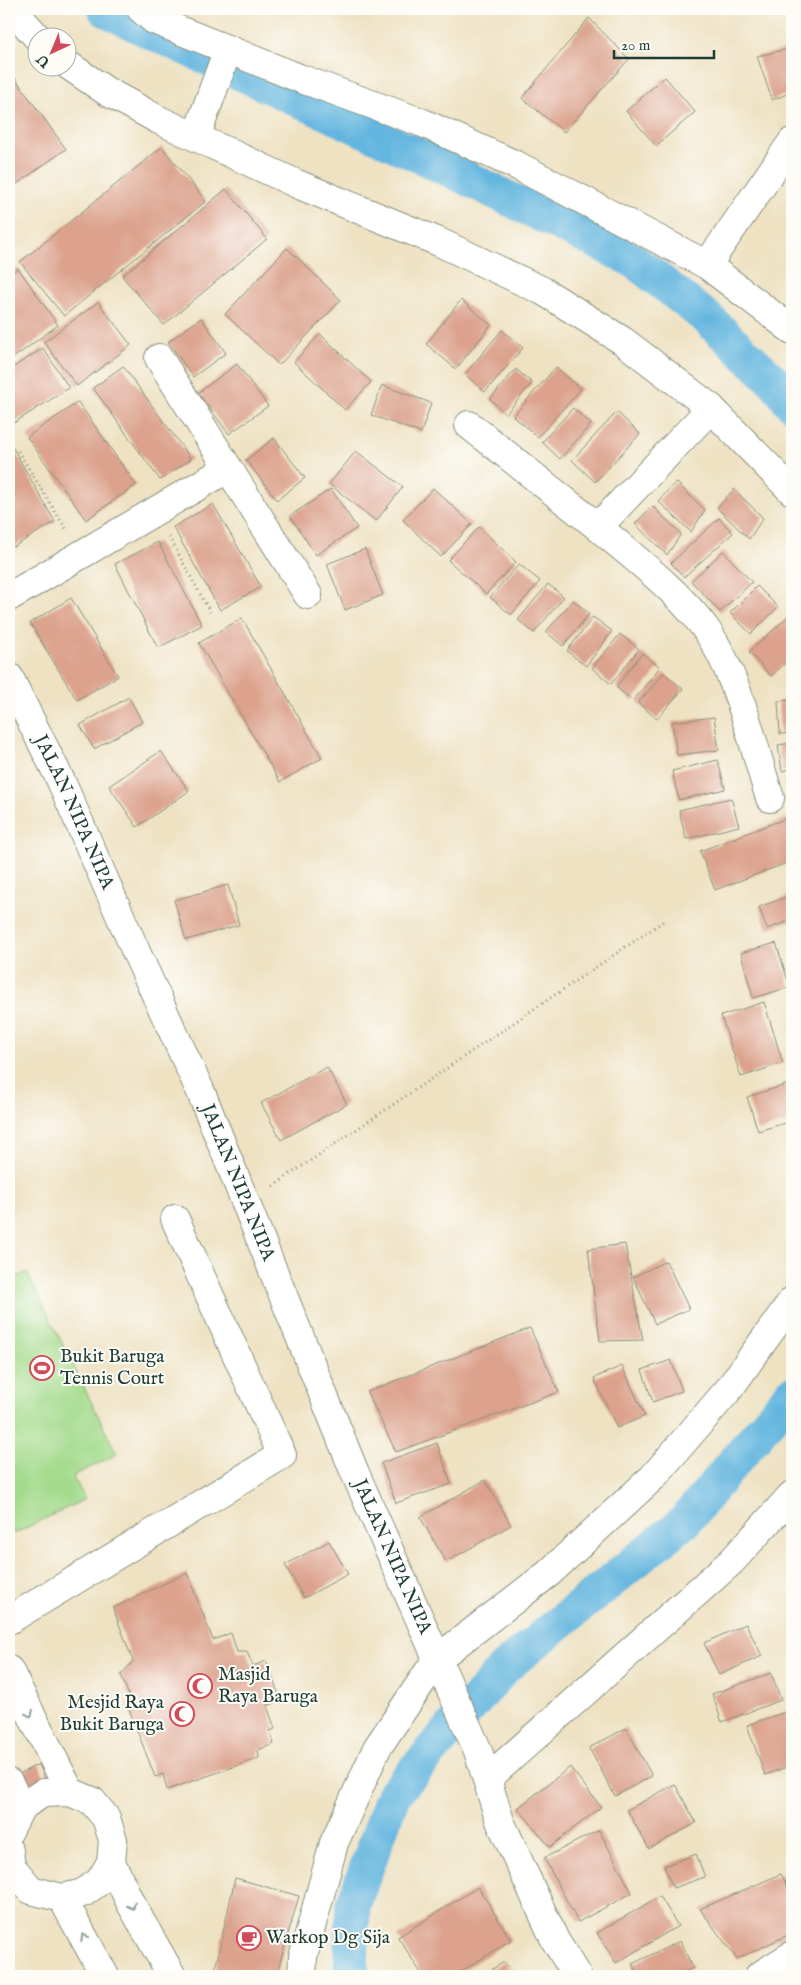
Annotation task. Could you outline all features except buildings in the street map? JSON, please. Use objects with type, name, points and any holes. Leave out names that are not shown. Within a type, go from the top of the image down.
[{"type":"street","points":[[12,9],[29,28]]},
{"type":"street","points":[[141,9],[154,20],[423,123],[518,166],[707,265],[792,330]]},
{"type":"street","points":[[196,137],[228,49]]},
{"type":"street","points":[[78,72],[106,92],[196,137],[297,184],[439,242],[543,291],[623,341],[711,408],[792,491]]},
{"type":"street","points":[[707,265],[792,142]]},
{"type":"street","points":[[159,358],[308,595]]},
{"type":"street","points":[[598,527],[711,408]]},
{"type":"street","points":[[469,424],[598,527],[664,585],[702,623],[730,674],[770,798]]},
{"type":"street","points":[[9,597],[227,468]]},
{"type":"street","name":"JALAN NIPA NIPA","points":[[9,678],[61,781],[137,954],[200,1090],[355,1473],[478,1751],[500,1821],[555,1940],[577,1976]]},
{"type":"street","points":[[9,1620],[282,1455],[175,1219]]},
{"type":"street","points":[[302,1976],[303,1958],[334,1843],[377,1748],[437,1659],[549,1573],[653,1477],[729,1389],[792,1301]]},
{"type":"street","points":[[488,1779],[732,1561],[792,1495]]},
{"type":"street","points":[[9,1670],[70,1792]]},
{"type":"street","points":[[9,1783],[21,1807]]},
{"type":"street","points":[[9,1831],[21,1807],[43,1793],[70,1792],[92,1801],[106,1818],[114,1840],[111,1862],[100,1881],[83,1893],[62,1898],[31,1890],[11,1866],[9,1851]]},
{"type":"street","points":[[111,1862],[131,1904],[172,1976]]},
{"type":"street","points":[[62,1898],[105,1976]]},
{"type":"street","points":[[759,1976],[792,1955]]},
{"type":"path","points":[[18,452],[82,555]]},
{"type":"path","points":[[155,510],[210,612]]},
{"type":"path","points":[[247,1203],[664,921]]},
{"type":"green space","name":"Bukit Baruga Tennis Court","points":[[27,1272],[117,1454],[73,1476],[85,1499],[14,1534],[9,1523],[9,1281]]},
{"type":"waterway","points":[[105,9],[442,166],[633,260],[707,318],[774,381],[792,404]]},
{"type":"waterway","points":[[351,1976],[353,1905],[393,1795],[505,1667],[684,1522],[792,1393]]},
{"type":"place","name":"Bukit Baruga Tennis Court","points":[[42,1368]]},
{"type":"place","name":"Masjid Raya Baruga","points":[[200,1686]]},
{"type":"place","name":"Mesjid Raya Bukit Baruga","points":[[182,1714]]},
{"type":"place","name":"Warkop Dg Sija","points":[[249,1938]]}]
